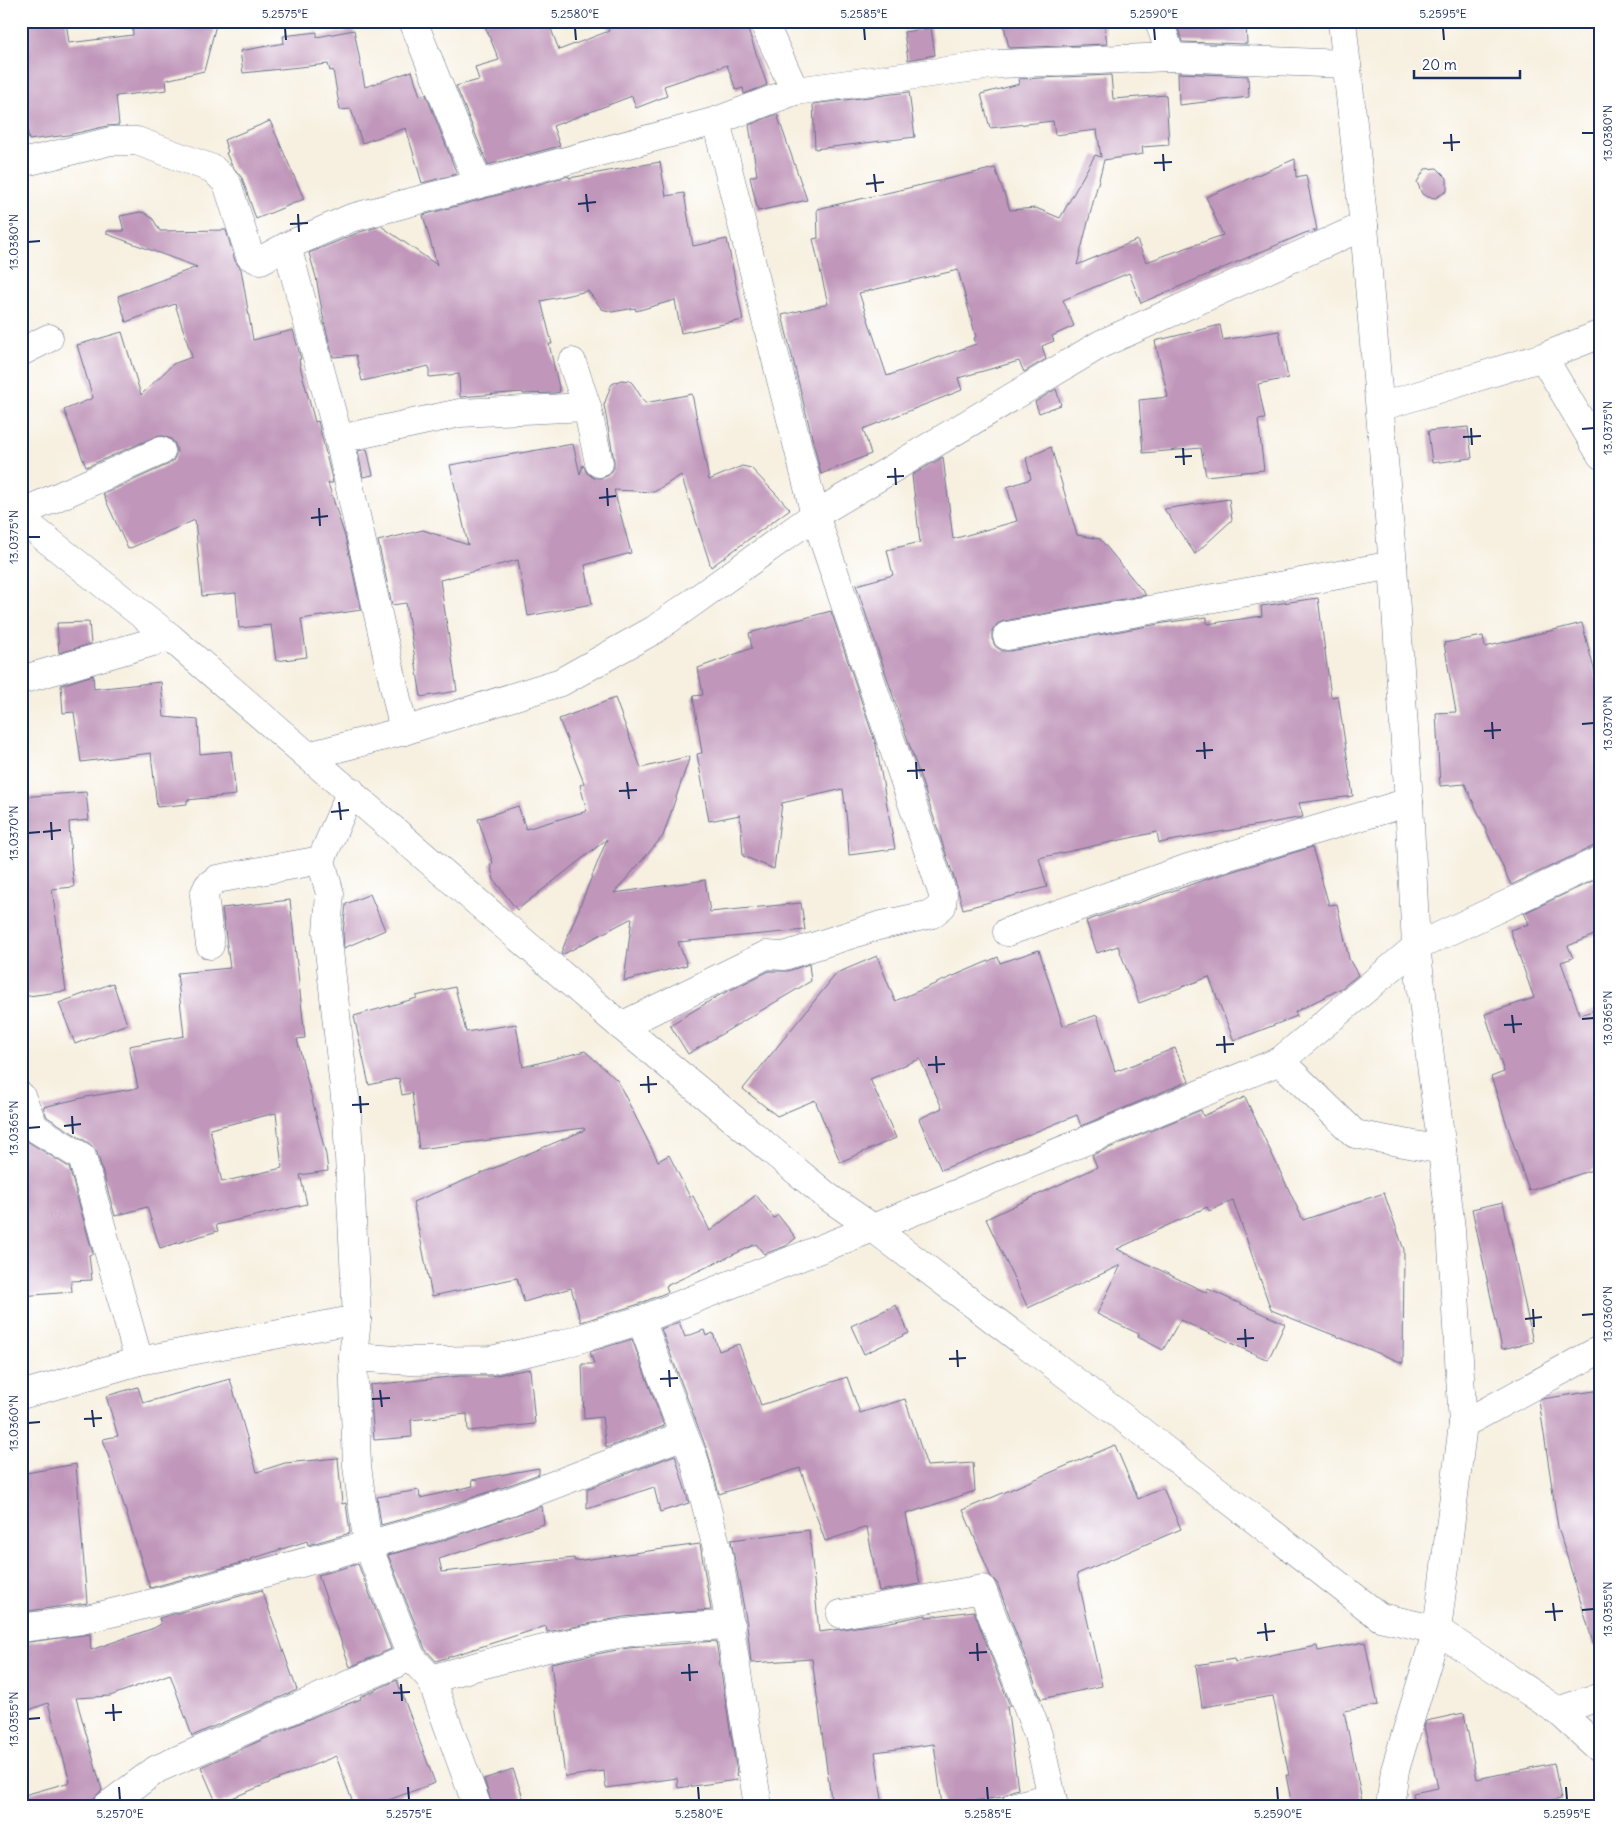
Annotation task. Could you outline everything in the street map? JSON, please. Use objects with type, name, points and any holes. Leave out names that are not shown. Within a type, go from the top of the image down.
[{"type":"street","points":[[413,21],[478,184]]},
{"type":"street","points":[[763,21],[794,91]]},
{"type":"street","points":[[1160,21],[1171,56]]},
{"type":"street","points":[[1342,21],[1364,226],[1393,565],[1409,802],[1416,947],[1451,1229],[1463,1424],[1437,1630],[1396,1770],[1390,1806]]},
{"type":"street","points":[[21,160],[26,162],[111,141],[137,141],[213,169],[227,183],[250,256],[262,260],[287,246],[351,218],[716,121],[794,91],[999,64],[1171,56],[1347,64]]},
{"type":"street","points":[[621,1026],[766,955],[784,956],[878,926],[932,914],[942,906],[943,895],[815,515],[716,121]]},
{"type":"street","points":[[308,756],[404,731],[561,682],[654,630],[815,515],[1101,344],[1364,226]]},
{"type":"street","points":[[287,246],[339,439],[404,731]]},
{"type":"street","points":[[1380,408],[1543,357],[1601,334]]},
{"type":"street","points":[[21,352],[49,338]]},
{"type":"street","points":[[1543,357],[1601,455]]},
{"type":"street","points":[[572,362],[587,407],[599,463]]},
{"type":"street","points":[[339,439],[460,413],[587,407]]},
{"type":"street","points":[[21,513],[161,451]]},
{"type":"street","points":[[21,519],[170,637],[351,791],[621,1026],[828,1197],[873,1228],[1146,1435],[1380,1617],[1437,1630],[1558,1711],[1601,1750]]},
{"type":"street","points":[[1007,636],[1393,565]]},
{"type":"street","points":[[21,680],[170,637]]},
{"type":"street","points":[[351,791],[321,860],[330,894],[327,932],[347,1116],[357,1319],[353,1357],[357,1466],[368,1546],[411,1657],[431,1679],[477,1806]]},
{"type":"street","points":[[1007,932],[1188,868],[1409,802]]},
{"type":"street","points":[[210,945],[204,895],[208,886],[217,879],[321,860]]},
{"type":"street","points":[[353,1357],[412,1361],[491,1360],[562,1344],[641,1320],[873,1228],[1280,1060],[1416,947],[1601,860]]},
{"type":"street","points":[[1280,1060],[1355,1134],[1442,1150]]},
{"type":"street","points":[[21,1096],[35,1128],[82,1157],[139,1361]]},
{"type":"street","points":[[21,1395],[139,1361],[357,1319]]},
{"type":"street","points":[[641,1320],[694,1459],[718,1552],[758,1806]]},
{"type":"street","points":[[1463,1424],[1601,1349]]},
{"type":"street","points":[[21,1628],[82,1620],[368,1546],[509,1502],[684,1435]]},
{"type":"street","points":[[841,1614],[982,1589],[1038,1735],[1053,1801],[1015,1806]]},
{"type":"street","points":[[431,1679],[510,1657],[592,1638],[664,1628],[731,1625]]},
{"type":"street","points":[[107,1806],[157,1769],[411,1657]]},
{"type":"street","points":[[1558,1711],[1601,1696]]},
{"type":"building","points":[[21,21],[66,21],[69,43],[133,35],[132,21],[217,21],[204,71],[166,80],[167,90],[116,96],[119,125],[29,140],[21,92]]},
{"type":"building","points":[[483,21],[548,21],[559,50],[609,31],[606,21],[745,21],[767,85],[744,94],[743,88],[736,90],[727,65],[664,86],[667,96],[636,108],[632,96],[553,126],[560,146],[488,165],[456,86],[479,80],[475,67],[499,60]]},
{"type":"building","points":[[1022,21],[1104,21],[1107,44],[1009,48],[1004,26]]},
{"type":"building","points":[[1176,21],[1208,21],[1209,25],[1246,24],[1247,44],[1182,42]]},
{"type":"building","points":[[931,28],[935,55],[908,60],[904,32]]},
{"type":"building","points":[[354,30],[365,87],[412,71],[420,96],[426,94],[457,174],[422,183],[406,128],[362,143],[351,109],[340,110],[333,70],[330,71],[328,64],[243,73],[240,51],[284,43],[283,36],[317,32],[317,37]]},
{"type":"building","points":[[1178,73],[1248,76],[1249,97],[1179,105]]},
{"type":"building","points":[[1111,75],[1113,99],[1166,95],[1169,145],[1142,147],[1143,154],[1104,160],[1077,265],[1137,240],[1146,262],[1223,235],[1206,197],[1295,159],[1296,177],[1306,175],[1317,230],[1305,233],[1141,303],[1129,273],[1063,300],[1074,326],[1052,336],[1054,341],[1042,346],[1046,359],[1024,372],[1019,361],[958,378],[962,390],[863,429],[871,454],[821,474],[782,315],[828,304],[813,239],[818,238],[817,209],[995,168],[1010,210],[1036,208],[1060,218],[1095,155],[1101,157],[1097,130],[1055,135],[1053,121],[990,128],[981,94],[1019,84],[1018,79]],"holes":[[[958,270],[976,337],[974,338],[976,344],[887,376],[859,293]]]},
{"type":"building","points":[[909,92],[915,137],[815,149],[813,104]]},
{"type":"building","points":[[777,114],[807,200],[758,211],[750,177],[757,175],[749,125]]},
{"type":"building","points":[[270,121],[304,199],[256,219],[242,178],[232,166],[226,153],[228,152],[224,140]]},
{"type":"building","points":[[660,162],[666,196],[684,193],[693,246],[727,239],[743,320],[681,333],[675,300],[636,311],[635,308],[612,312],[602,309],[588,291],[541,301],[552,344],[549,344],[560,392],[555,393],[523,394],[523,392],[460,397],[459,374],[429,377],[429,366],[362,381],[356,355],[333,357],[309,253],[360,232],[381,226],[437,265],[423,215],[569,176],[569,178]]},
{"type":"building","points":[[1437,168],[1447,178],[1447,191],[1435,198],[1428,197],[1422,194],[1417,182],[1425,169]]},
{"type":"building","points":[[140,212],[153,219],[160,231],[226,230],[235,261],[241,269],[253,340],[293,330],[301,359],[299,359],[301,370],[315,422],[318,421],[333,483],[328,483],[346,540],[361,610],[301,619],[307,657],[276,661],[271,625],[239,628],[236,593],[202,596],[195,520],[128,549],[103,494],[173,461],[177,452],[175,444],[171,439],[163,436],[155,437],[86,467],[64,410],[93,398],[77,345],[122,332],[141,395],[173,364],[192,357],[175,304],[126,322],[118,296],[197,267],[107,234],[107,231],[124,231],[120,216]]},
{"type":"building","points":[[1220,325],[1223,340],[1279,331],[1288,378],[1258,384],[1265,419],[1258,420],[1264,470],[1206,476],[1201,448],[1143,453],[1139,400],[1168,397],[1155,341]]},
{"type":"building","points":[[621,380],[630,381],[645,403],[692,394],[709,480],[742,466],[751,468],[790,509],[711,567],[681,475],[654,492],[614,490],[631,553],[585,565],[592,604],[528,616],[518,560],[440,580],[457,691],[421,697],[406,603],[392,605],[378,541],[423,530],[468,545],[450,465],[573,444],[580,474],[583,465],[587,473],[594,478],[602,478],[609,475],[614,468],[614,460],[604,405],[612,384]]},
{"type":"building","points":[[1056,389],[1061,405],[1039,413],[1035,402]]},
{"type":"building","points":[[1468,427],[1472,458],[1432,463],[1428,431]]},
{"type":"building","points":[[1051,447],[1077,535],[1100,539],[1146,595],[1004,621],[997,624],[992,631],[992,639],[995,646],[1002,651],[1010,651],[1170,622],[1207,617],[1207,624],[1262,616],[1261,606],[1318,598],[1331,697],[1338,696],[1353,796],[1299,803],[1303,817],[1159,843],[1157,832],[1039,858],[1047,887],[963,909],[856,585],[893,575],[887,550],[920,542],[912,475],[943,457],[953,539],[1017,521],[1007,487],[1031,479],[1026,458]]},
{"type":"building","points":[[367,449],[373,475],[363,477],[358,451]]},
{"type":"building","points":[[1229,499],[1232,520],[1195,554],[1164,509]]},
{"type":"building","points":[[831,611],[876,745],[895,849],[849,855],[843,789],[782,803],[774,869],[743,856],[740,815],[709,821],[697,754],[702,753],[693,696],[703,695],[698,668],[752,648],[749,633]]},
{"type":"building","points":[[89,622],[91,644],[59,653],[57,623]]},
{"type":"building","points":[[1582,623],[1601,696],[1601,845],[1594,846],[1511,885],[1465,784],[1440,786],[1436,713],[1456,712],[1444,643],[1483,636],[1485,647]]},
{"type":"building","points":[[93,675],[94,689],[161,682],[164,717],[198,720],[200,754],[231,751],[236,795],[187,800],[187,804],[157,807],[151,753],[81,762],[74,712],[63,713],[61,685]]},
{"type":"building","points":[[615,698],[641,768],[690,756],[663,836],[614,893],[705,880],[710,912],[801,903],[805,930],[678,942],[687,965],[624,981],[632,918],[562,955],[561,953],[607,839],[517,910],[494,880],[490,864],[493,863],[478,819],[518,806],[526,829],[587,811],[580,785],[584,783],[559,719]]},
{"type":"building","points":[[86,792],[89,820],[69,822],[74,887],[52,889],[66,991],[21,997],[21,797]]},
{"type":"building","points":[[1312,847],[1329,905],[1337,904],[1349,959],[1358,975],[1342,988],[1295,1012],[1297,1016],[1234,1041],[1209,977],[1139,1003],[1118,946],[1097,953],[1086,921],[1207,879]]},
{"type":"building","points":[[1601,877],[1601,932],[1568,946],[1573,958],[1561,962],[1580,1015],[1601,1008],[1601,1167],[1529,1191],[1491,1077],[1504,1072],[1485,1014],[1534,998],[1510,930],[1529,924],[1524,913]]},
{"type":"building","points":[[370,894],[385,930],[344,948],[343,933],[346,904]]},
{"type":"building","points":[[290,900],[305,1038],[297,1039],[326,1155],[328,1171],[300,1175],[307,1204],[216,1225],[218,1231],[160,1248],[147,1207],[115,1216],[97,1152],[90,1144],[47,1117],[43,1107],[138,1088],[129,1046],[184,1036],[177,973],[230,968],[222,908]],"holes":[[[276,1113],[282,1168],[222,1182],[210,1129]]]},
{"type":"building","points":[[1039,950],[1063,1026],[1097,1015],[1115,1071],[1175,1048],[1189,1081],[1081,1126],[1077,1115],[941,1170],[919,1119],[942,1108],[920,1059],[870,1079],[896,1138],[840,1162],[815,1100],[777,1116],[743,1089],[837,973],[877,956],[895,1001],[998,957],[1000,963]]},
{"type":"building","points":[[809,964],[811,981],[688,1054],[670,1025],[718,996],[769,971],[788,971]]},
{"type":"building","points":[[113,983],[127,1024],[75,1044],[59,1003]]},
{"type":"building","points":[[455,987],[466,1032],[516,1024],[523,1067],[585,1051],[617,1080],[658,1161],[669,1155],[690,1197],[693,1196],[710,1231],[756,1195],[774,1218],[778,1215],[796,1238],[786,1246],[764,1254],[756,1244],[666,1286],[668,1292],[636,1305],[581,1322],[571,1288],[524,1302],[517,1278],[432,1296],[413,1202],[585,1130],[584,1128],[419,1149],[412,1093],[402,1095],[399,1078],[369,1085],[354,1016],[417,998],[416,996]]},
{"type":"building","points":[[1245,1097],[1303,1220],[1384,1193],[1404,1250],[1403,1363],[1271,1310],[1233,1200],[1209,1211],[1207,1207],[1117,1249],[1207,1293],[1208,1289],[1285,1324],[1268,1360],[1180,1320],[1163,1350],[1138,1337],[1139,1334],[1097,1314],[1121,1265],[1028,1308],[986,1219],[1097,1167],[1092,1155],[1201,1110],[1203,1116]]},
{"type":"building","points":[[21,1135],[27,1141],[69,1167],[93,1254],[89,1255],[92,1280],[71,1281],[72,1292],[21,1296]]},
{"type":"building","points":[[1503,1202],[1533,1342],[1502,1349],[1472,1209]]},
{"type":"building","points":[[896,1305],[909,1333],[864,1354],[851,1326]]},
{"type":"building","points":[[679,1322],[685,1337],[704,1330],[706,1336],[713,1333],[719,1351],[739,1344],[761,1405],[847,1377],[860,1413],[905,1399],[927,1466],[973,1463],[975,1491],[906,1514],[920,1584],[879,1591],[867,1527],[825,1541],[800,1468],[719,1494],[708,1453],[661,1329]]},
{"type":"building","points":[[632,1339],[664,1426],[606,1448],[602,1417],[584,1419],[582,1364],[594,1364],[590,1352]]},
{"type":"building","points":[[530,1369],[535,1424],[468,1431],[467,1414],[411,1420],[412,1437],[374,1440],[370,1385],[460,1376],[491,1376]]},
{"type":"building","points":[[230,1379],[257,1472],[285,1463],[338,1458],[342,1504],[346,1503],[350,1533],[308,1545],[307,1541],[252,1560],[150,1588],[103,1439],[118,1436],[106,1396],[138,1387],[143,1403]]},
{"type":"building","points":[[1601,1390],[1601,1645],[1594,1646],[1558,1527],[1539,1401]]},
{"type":"building","points":[[1115,1445],[1138,1499],[1163,1488],[1181,1529],[1077,1574],[1102,1686],[1041,1699],[997,1583],[991,1577],[963,1510]]},
{"type":"building","points":[[675,1455],[689,1503],[660,1512],[654,1487],[587,1509],[587,1489]]},
{"type":"building","points":[[76,1464],[87,1603],[21,1612],[21,1474]]},
{"type":"building","points":[[539,1468],[539,1474],[504,1487],[381,1525],[377,1497],[419,1490],[420,1498],[473,1486],[472,1480]]},
{"type":"building","points":[[542,1506],[544,1524],[439,1559],[442,1572],[574,1558],[575,1561],[700,1544],[711,1610],[623,1617],[547,1632],[546,1626],[436,1661],[425,1649],[388,1555],[438,1542]]},
{"type":"building","points":[[809,1530],[819,1632],[926,1615],[926,1617],[974,1611],[1010,1706],[1007,1706],[1018,1789],[1011,1791],[1003,1797],[942,1805],[934,1744],[875,1752],[883,1806],[832,1806],[812,1659],[751,1663],[747,1624],[731,1540]]},
{"type":"building","points":[[358,1564],[391,1649],[350,1667],[318,1575]]},
{"type":"building","points":[[262,1590],[297,1690],[192,1736],[170,1674],[110,1696],[76,1698],[102,1790],[93,1799],[92,1806],[21,1806],[21,1796],[70,1782],[48,1703],[21,1713],[21,1643],[90,1634],[91,1650],[154,1628],[161,1624],[159,1618]]},
{"type":"building","points":[[716,1641],[737,1780],[678,1788],[677,1778],[606,1788],[604,1771],[565,1777],[551,1663],[628,1648]]},
{"type":"building","points":[[1365,1642],[1378,1705],[1344,1711],[1363,1806],[1292,1806],[1286,1775],[1289,1775],[1273,1696],[1202,1707],[1196,1665],[1234,1659],[1235,1662],[1317,1646],[1318,1651]]},
{"type":"building","points":[[397,1680],[435,1783],[372,1806],[354,1806],[336,1756],[217,1804],[201,1767],[320,1714],[361,1699],[360,1697]]},
{"type":"building","points":[[1464,1713],[1477,1779],[1554,1763],[1561,1799],[1528,1806],[1415,1806],[1413,1793],[1438,1788],[1424,1726],[1426,1721]]},
{"type":"building","points":[[513,1769],[526,1806],[492,1806],[484,1779]]}]
